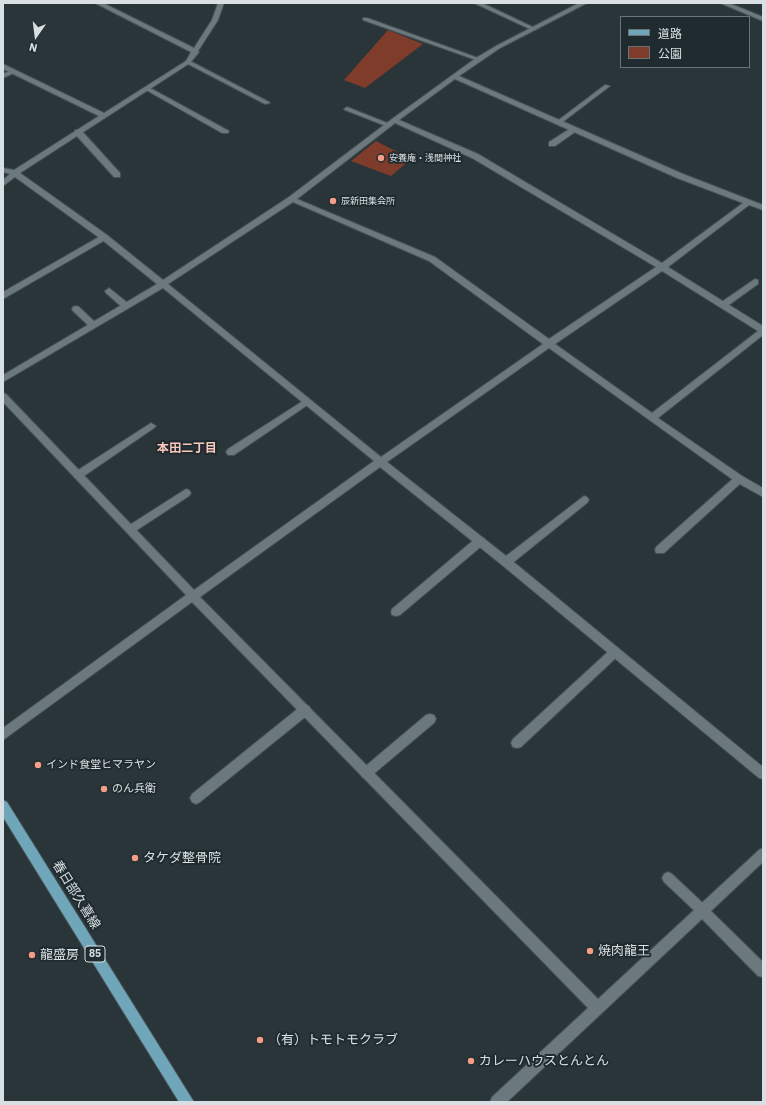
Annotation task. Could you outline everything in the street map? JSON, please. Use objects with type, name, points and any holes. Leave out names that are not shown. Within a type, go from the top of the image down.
[{"type":"main road","name":"春日部久喜線","points":[[3,806],[187,1102]]},
{"type":"street","points":[[98,3],[196,52]]},
{"type":"street","points":[[3,184],[15,173],[188,62],[196,52],[214,20],[221,3]]},
{"type":"street","points":[[476,3],[534,29]]},
{"type":"street","points":[[3,379],[163,284],[292,199],[478,59],[584,3]]},
{"type":"street","points":[[723,3],[763,19]]},
{"type":"street","points":[[365,19],[478,59]]},
{"type":"street","points":[[188,62],[267,103]]},
{"type":"street","points":[[3,66],[12,72],[104,116]]},
{"type":"street","points":[[3,76],[12,72]]},
{"type":"street","points":[[454,76],[680,176],[763,208]]},
{"type":"street","points":[[558,123],[607,86]]},
{"type":"street","points":[[148,89],[225,131]]},
{"type":"street","points":[[347,108],[391,123],[475,156],[662,267],[763,331],[652,418]]},
{"type":"street","points":[[552,144],[574,130]]},
{"type":"street","points":[[78,132],[117,175]]},
{"type":"street","points":[[3,170],[15,173],[104,237],[380,462],[506,562],[763,774]]},
{"type":"street","points":[[292,199],[432,259],[652,418],[739,479],[763,493]]},
{"type":"street","points":[[3,735],[380,462],[662,267],[749,202]]},
{"type":"street","points":[[3,296],[104,237]]},
{"type":"street","points":[[723,305],[755,282]]},
{"type":"street","points":[[109,291],[126,306]]},
{"type":"street","points":[[76,310],[93,325]]},
{"type":"street","points":[[3,396],[193,596],[597,1008]]},
{"type":"street","points":[[231,452],[306,402]]},
{"type":"street","points":[[78,475],[151,426]]},
{"type":"street","points":[[660,550],[739,479]]},
{"type":"street","points":[[131,529],[186,493]]},
{"type":"street","points":[[506,562],[584,500]]},
{"type":"street","points":[[396,612],[480,541]]},
{"type":"street","points":[[517,743],[615,652]]},
{"type":"street","points":[[196,798],[305,710]]},
{"type":"street","points":[[366,773],[430,719]]},
{"type":"street","points":[[497,1102],[763,854]]},
{"type":"street","points":[[668,878],[763,971]]},
{"type":"green space","points":[[388,30],[423,44],[365,88],[344,80]]},
{"type":"green space","points":[[376,141],[411,159],[391,176],[351,161]]},
{"type":"place","name":"安養庵・浅間神社","points":[[381,158]]},
{"type":"place","name":"辰新田集会所","points":[[333,201]]},
{"type":"place","name":"インド食堂ヒマラヤン","points":[[38,765]]},
{"type":"place","name":"のん兵衛","points":[[104,789]]},
{"type":"place","name":"タケダ整骨院","points":[[135,858]]},
{"type":"place","name":"焼肉龍王","points":[[590,951]]},
{"type":"place","name":"龍盛房","points":[[32,955]]},
{"type":"place","name":"（有）トモトモクラブ","points":[[260,1040]]},
{"type":"place","name":"カレーハウスとんとん","points":[[471,1061]]},
{"type":"district","name":"本田二丁目","points":[[187,449]]}]
